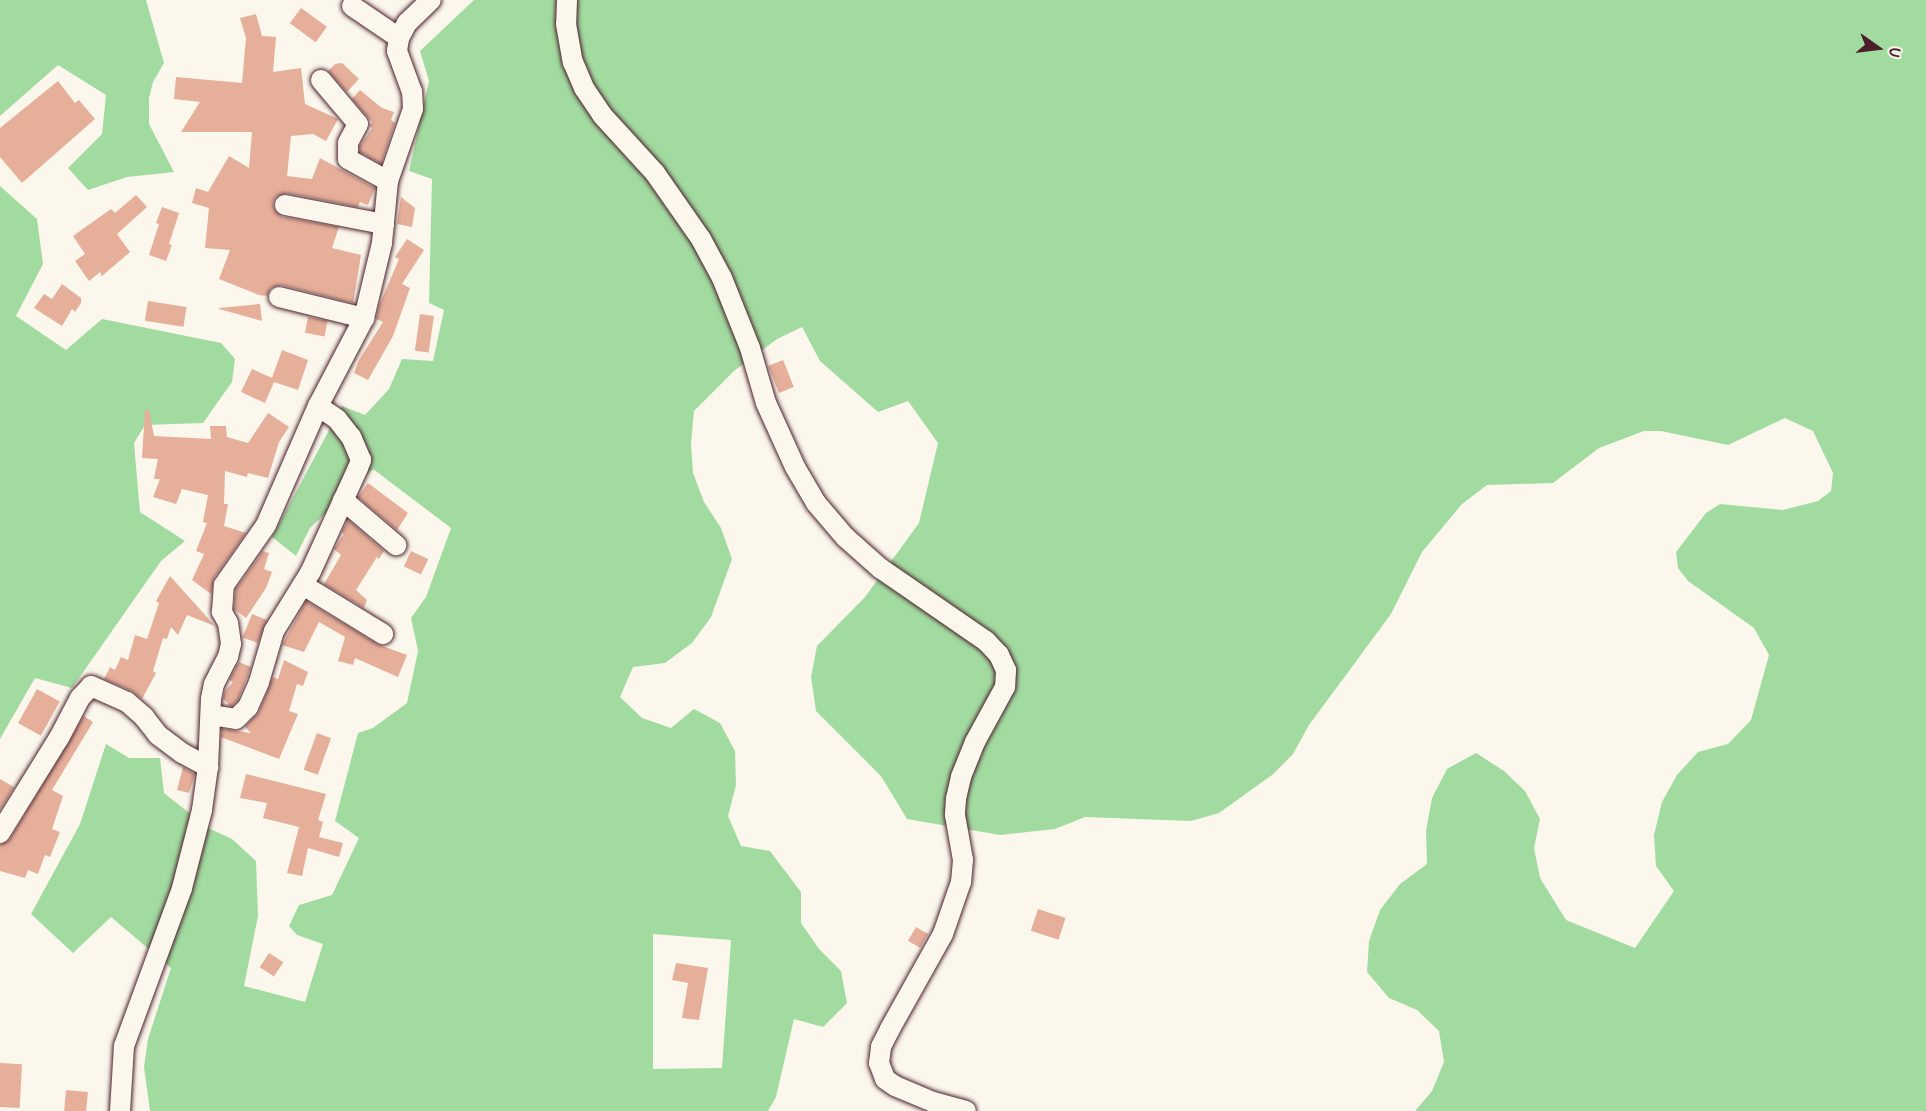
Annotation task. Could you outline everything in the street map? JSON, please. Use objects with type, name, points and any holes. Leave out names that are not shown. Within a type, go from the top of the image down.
[{"type":"street","points":[[120,1111],[124,1046],[194,849],[208,767],[214,684],[228,657],[231,644],[228,623],[222,612],[224,585],[266,525],[318,406],[364,318],[378,268],[388,181],[414,110],[412,92],[397,51],[399,38],[407,23],[431,0]]},
{"type":"street","points":[[567,0],[566,24],[573,62],[584,88],[602,115],[655,173],[701,239],[723,278],[750,348],[766,404],[795,467],[816,503],[845,537],[880,568],[986,641],[999,655],[1006,670],[1005,687],[975,742],[961,777],[956,799],[955,815],[963,860],[960,882],[943,934],[886,1038],[879,1063],[885,1078],[895,1086],[933,1102],[966,1111]]},
{"type":"street","points":[[352,6],[399,38]]},
{"type":"street","points":[[321,80],[358,124],[348,143],[346,151],[348,159],[388,181]]},
{"type":"street","points":[[285,205],[384,224]]},
{"type":"street","points":[[279,297],[364,318]]},
{"type":"street","points":[[211,715],[230,720],[241,717],[259,682],[274,631],[303,585],[361,460],[351,437],[337,419],[318,406]]},
{"type":"street","points":[[343,500],[396,545]]},
{"type":"street","points":[[303,585],[383,634]]},
{"type":"street","points":[[0,833],[59,738],[80,698],[91,686],[127,702],[144,717],[158,735],[182,753],[208,767]]},
{"type":"green space","points":[[0,0],[146,0],[164,63],[153,82],[149,98],[149,124],[174,172],[127,177],[88,190],[68,168],[102,134],[106,95],[58,65],[0,116]]},
{"type":"green space","points":[[474,0],[1926,0],[1926,1111],[1415,1111],[1432,1091],[1444,1062],[1439,1031],[1417,1010],[1389,998],[1367,972],[1369,941],[1380,910],[1400,884],[1427,864],[1426,831],[1432,798],[1447,769],[1476,753],[1504,771],[1525,791],[1540,819],[1534,848],[1540,878],[1566,920],[1635,948],[1674,891],[1656,866],[1654,835],[1662,802],[1677,775],[1698,752],[1728,744],[1751,720],[1769,655],[1754,628],[1688,581],[1678,568],[1676,552],[1706,513],[1720,504],[1783,510],[1818,501],[1831,491],[1833,473],[1813,431],[1785,418],[1728,445],[1661,431],[1644,431],[1599,448],[1553,483],[1487,485],[1462,504],[1422,552],[1391,614],[1309,725],[1293,754],[1272,775],[1219,813],[1191,821],[1085,817],[1055,829],[1000,835],[907,819],[881,776],[816,711],[811,677],[817,646],[865,597],[919,523],[938,443],[908,401],[878,412],[820,361],[802,327],[777,339],[734,371],[694,411],[691,443],[693,473],[704,502],[721,528],[732,559],[711,617],[692,643],[665,663],[633,667],[620,697],[642,718],[671,728],[694,709],[720,723],[735,751],[736,785],[728,816],[741,846],[770,851],[801,892],[801,923],[819,949],[841,971],[847,1003],[823,1027],[794,1019],[776,1097],[768,1111],[150,1111],[144,1067],[148,1039],[171,968],[111,917],[73,953],[31,914],[80,824],[106,744],[129,758],[160,758],[164,793],[208,828],[232,839],[256,861],[258,916],[244,986],[305,1002],[323,944],[297,935],[289,926],[299,905],[332,895],[359,838],[335,821],[358,733],[373,728],[407,703],[418,651],[411,618],[426,597],[451,528],[373,469],[310,528],[296,556],[272,537],[342,406],[365,415],[389,389],[402,359],[433,361],[444,310],[429,303],[432,179],[409,171],[429,81],[420,51]],"holes":[[[653,934],[731,940],[722,1068],[653,1069]]]},
{"type":"green space","points":[[0,186],[37,219],[43,264],[16,316],[66,350],[102,319],[221,343],[235,359],[232,382],[203,423],[145,425],[134,443],[140,512],[185,541],[161,561],[72,688],[35,678],[0,739]]},
{"type":"building","points":[[301,8],[327,27],[316,42],[290,23]]},
{"type":"building","points":[[256,14],[262,36],[276,37],[273,72],[301,68],[305,104],[338,119],[326,141],[313,134],[291,136],[287,176],[312,179],[320,158],[375,188],[368,205],[360,202],[358,207],[287,193],[276,197],[273,203],[274,209],[282,217],[339,227],[332,248],[361,255],[353,303],[281,285],[271,288],[267,296],[259,295],[219,279],[230,250],[205,248],[209,208],[192,203],[196,188],[208,192],[229,156],[249,168],[252,132],[181,132],[200,102],[174,99],[176,77],[242,83],[246,38],[240,18]]},
{"type":"building","points":[[342,63],[359,79],[347,92],[328,71],[335,64]]},
{"type":"building","points":[[58,81],[75,103],[79,100],[95,119],[22,183],[0,157],[0,128]]},
{"type":"building","points":[[360,90],[382,108],[394,112],[391,120],[395,123],[381,164],[360,152],[360,146],[372,128],[369,126],[372,122],[352,99]]},
{"type":"building","points":[[136,195],[147,207],[117,234],[130,252],[102,276],[100,272],[89,281],[75,261],[85,254],[73,236],[111,209],[115,213]]},
{"type":"building","points":[[401,197],[415,208],[412,227],[397,224]]},
{"type":"building","points":[[162,207],[179,213],[166,261],[149,255]]},
{"type":"building","points":[[407,239],[424,250],[402,284],[410,288],[393,336],[368,380],[354,373],[359,360],[383,322],[376,319],[379,306],[399,259],[395,257]]},
{"type":"building","points":[[62,284],[81,298],[81,303],[75,312],[72,309],[62,326],[34,308],[44,294],[52,299]]},
{"type":"building","points":[[148,301],[187,307],[183,327],[145,321]]},
{"type":"building","points":[[260,304],[262,321],[219,309],[219,308]]},
{"type":"building","points":[[420,314],[434,316],[429,353],[415,351]]},
{"type":"building","points":[[308,317],[328,321],[325,337],[305,333]]},
{"type":"building","points":[[282,350],[308,360],[298,390],[274,382],[265,403],[241,392],[252,369],[272,378]]},
{"type":"building","points":[[783,360],[794,387],[779,393],[768,366]]},
{"type":"building","points":[[145,410],[149,410],[154,436],[211,439],[210,426],[226,426],[227,437],[248,443],[268,413],[289,427],[279,442],[268,478],[248,473],[247,477],[225,471],[224,504],[228,504],[224,526],[246,533],[214,578],[211,594],[192,580],[204,554],[196,551],[207,523],[203,522],[208,495],[182,489],[176,504],[153,497],[160,479],[154,479],[158,459],[142,458]]},
{"type":"building","points":[[368,483],[408,513],[397,530],[358,497]]},
{"type":"building","points":[[348,520],[384,551],[379,559],[377,557],[356,590],[367,600],[364,608],[324,584],[341,555],[334,549],[344,534],[342,532]]},
{"type":"building","points":[[263,551],[269,553],[264,569],[272,572],[266,588],[246,618],[234,609],[236,589]]},
{"type":"building","points":[[411,551],[428,559],[421,574],[404,566]]},
{"type":"building","points":[[170,576],[215,626],[187,615],[178,635],[171,627],[167,639],[163,638],[153,671],[156,673],[142,699],[132,691],[104,679],[110,667],[115,670],[121,657],[128,660],[135,635],[147,639],[159,603],[156,601]]},
{"type":"building","points":[[306,601],[377,644],[407,655],[398,677],[355,658],[353,665],[338,661],[345,637],[319,622],[304,652],[282,645]]},
{"type":"building","points":[[252,614],[267,620],[257,643],[243,637]]},
{"type":"building","points":[[284,660],[308,672],[303,686],[297,684],[289,711],[298,714],[279,759],[221,737],[222,729],[251,733],[245,727],[259,712],[273,677],[278,679]]},
{"type":"building","points":[[239,662],[251,667],[238,700],[232,706],[227,705],[229,704],[223,699],[225,691],[233,682],[229,680]]},
{"type":"building","points":[[37,689],[60,702],[41,736],[18,723]]},
{"type":"building","points":[[84,716],[93,722],[52,790],[63,796],[52,829],[60,832],[50,857],[45,855],[38,874],[28,870],[25,878],[0,871],[0,845],[10,839]]},
{"type":"building","points":[[317,733],[331,738],[318,775],[304,770]]},
{"type":"building","points":[[183,767],[195,774],[189,793],[177,790]]},
{"type":"building","points":[[246,774],[326,794],[318,820],[323,822],[319,837],[343,843],[339,857],[308,848],[302,876],[287,873],[299,827],[263,818],[267,803],[240,798]]},
{"type":"building","points":[[0,779],[14,787],[0,810]]},
{"type":"building","points":[[1038,909],[1066,918],[1058,940],[1031,931]]},
{"type":"building","points":[[916,927],[928,934],[920,948],[908,941]]},
{"type":"building","points":[[269,953],[283,962],[274,977],[260,967]]},
{"type":"building","points":[[676,963],[708,968],[699,1020],[682,1018],[688,983],[672,980]]},
{"type":"building","points":[[0,1063],[22,1064],[20,1108],[0,1107]]},
{"type":"building","points":[[66,1090],[88,1092],[86,1111],[64,1111]]}]
